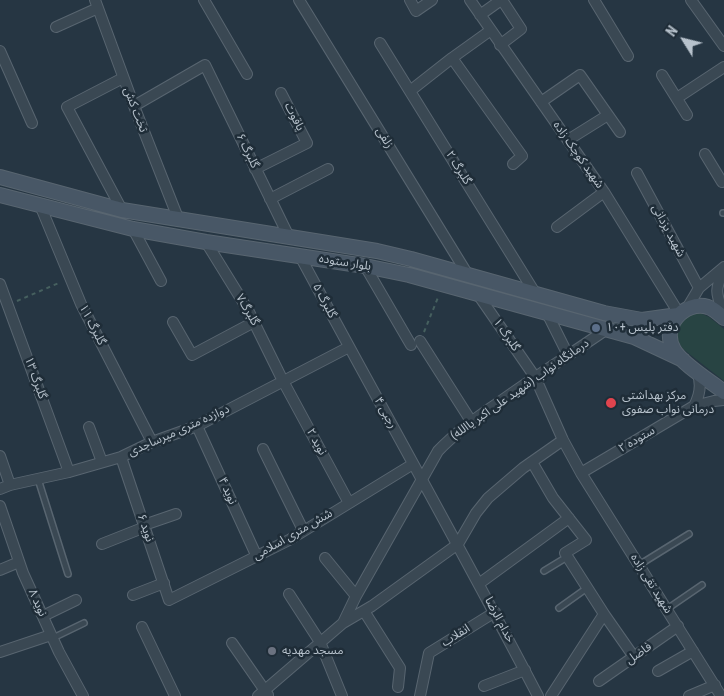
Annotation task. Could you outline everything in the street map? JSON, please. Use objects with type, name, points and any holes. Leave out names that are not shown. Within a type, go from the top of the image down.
[{"type":"main road","name":"بلوار ستوده","points":[[0,177],[122,210],[377,251],[604,313],[642,320],[682,312],[692,307],[707,307],[724,316]]},
{"type":"main road","name":"بلوار ستوده","points":[[0,195],[133,228],[206,242],[365,266],[443,284],[634,337],[683,360]]},
{"type":"main road","points":[[682,312],[674,321],[670,336],[674,350],[683,360],[724,392]]},
{"type":"street","points":[[204,0],[247,74]]},
{"type":"street","name":"زلفی","points":[[299,0],[468,275]]},
{"type":"street","points":[[410,0],[416,11],[432,0]]},
{"type":"street","name":"شهید کوچک زاده","points":[[470,0],[604,192],[675,307],[682,312]]},
{"type":"street","points":[[480,15],[501,0],[521,29],[500,45]]},
{"type":"street","points":[[594,0],[628,56]]},
{"type":"street","points":[[691,0],[724,46]]},
{"type":"street","points":[[56,26],[96,4]]},
{"type":"street","name":"تخت کش","points":[[96,4],[178,218]]},
{"type":"street","points":[[410,91],[491,30]]},
{"type":"street","name":"گلبرگ ۲","points":[[380,43],[535,294]]},
{"type":"street","points":[[0,51],[32,123]]},
{"type":"street","points":[[452,58],[522,156],[513,164]]},
{"type":"street","name":"گلبرگ ۶","points":[[134,106],[205,65],[289,237]]},
{"type":"street","points":[[677,98],[724,67]]},
{"type":"street","points":[[541,102],[580,75],[620,132]]},
{"type":"street","points":[[662,75],[687,115]]},
{"type":"street","points":[[122,210],[68,107],[123,78]]},
{"type":"street","name":"یاقوت","points":[[255,169],[307,144],[281,93]]},
{"type":"street","points":[[568,140],[608,115]]},
{"type":"street","points":[[705,154],[722,182],[724,181]]},
{"type":"street","points":[[270,199],[328,169]]},
{"type":"street","name":"شهید یزدانی","points":[[637,173],[699,288]]},
{"type":"street","points":[[557,227],[604,192]]},
{"type":"street","name":"گلبرگ ۱۱","points":[[40,205],[81,304],[152,442]]},
{"type":"street","points":[[133,228],[160,281]]},
{"type":"street","name":"گلبرگ۷","points":[[206,242],[254,322],[283,382]]},
{"type":"street","name":"گلبرگ ۵","points":[[300,256],[349,347]]},
{"type":"street","points":[[365,266],[471,422]]},
{"type":"street","points":[[682,312],[699,288],[724,268]]},
{"type":"street","points":[[724,268],[718,281],[716,293],[724,316]]},
{"type":"street","name":"گلبرگ ۱۳","points":[[0,284],[70,472]]},
{"type":"street","name":"گلبرگ ۱","points":[[477,293],[535,377],[562,440]]},
{"type":"street","points":[[547,313],[568,355]]},
{"type":"street","points":[[173,322],[192,355],[254,322]]},
{"type":"street","name":"درمانگاه نواب (شهید علی اکبر یاالله)","points":[[342,623],[421,480],[438,451],[446,442],[535,377],[607,330]]},
{"type":"street","name":"دوازده متری میرساجدی","points":[[5,487],[70,472],[122,457],[152,442],[197,426],[349,347]]},
{"type":"street","name":"رجبی ۴","points":[[349,347],[421,480]]},
{"type":"street","points":[[694,406],[700,392],[700,378],[697,371]]},
{"type":"street","name":"نوید ۲","points":[[283,382],[349,503]]},
{"type":"street","name":"ستوده ۲","points":[[581,473],[694,406],[724,400]]},
{"type":"street","name":"نوید ۴","points":[[197,426],[257,557]]},
{"type":"street","points":[[89,428],[102,462]]},
{"type":"street","points":[[232,644],[264,694],[342,623],[364,611],[458,544],[476,513],[488,498],[562,440]]},
{"type":"street","name":"شهید تقی زاده","points":[[562,440],[723,696]]},
{"type":"street","points":[[263,449],[303,530]]},
{"type":"street","points":[[0,456],[5,487]]},
{"type":"street","name":"نوید ۶","points":[[122,457],[170,600]]},
{"type":"street","points":[[532,462],[553,498],[586,540],[565,553],[634,657]]},
{"type":"street","name":"شش متری اسلامی","points":[[170,600],[289,540],[413,464]]},
{"type":"street","name":"خدام الرضا","points":[[421,480],[480,584],[538,696]]},
{"type":"street","name":"نوید ۸","points":[[0,506],[20,562],[43,616],[83,696]]},
{"type":"street","points":[[102,544],[176,514]]},
{"type":"street","points":[[480,584],[569,518]]},
{"type":"street","points":[[325,558],[356,596]]},
{"type":"street","points":[[0,570],[20,562]]},
{"type":"street","points":[[133,596],[164,583]]},
{"type":"street","points":[[289,594],[320,642],[341,693]]},
{"type":"street","points":[[43,616],[76,600]]},
{"type":"street","points":[[364,611],[400,668],[398,686]]},
{"type":"street","name":"انقلاب","points":[[420,696],[429,653],[495,612]]},
{"type":"street","points":[[552,696],[604,614]]},
{"type":"street","name":"فاضل","points":[[599,681],[678,626]]},
{"type":"street","points":[[142,627],[174,696]]},
{"type":"street","points":[[0,652],[52,636]]},
{"type":"street","points":[[658,672],[693,651]]},
{"type":"street","points":[[484,686],[525,670]]},
{"type":"street","points":[[689,696],[715,685]]},
{"type":"lane","points":[[38,479],[68,574]]},
{"type":"lane","points":[[639,565],[689,534]]},
{"type":"lane","points":[[544,571],[567,556]]},
{"type":"lane","points":[[667,609],[702,585]]},
{"type":"lane","points":[[559,608],[587,588]]},
{"type":"lane","points":[[52,636],[84,622]]},
{"type":"path","points":[[8,305],[70,278]]},
{"type":"path","points":[[416,343],[443,284]]},
{"type":"green space","points":[[700,313],[709,317],[724,329],[724,381],[683,349],[679,343],[677,331],[682,321],[692,314]]},
{"type":"place","name":"دفتر پلیس +۱۰","points":[[596,328]]},
{"type":"place","name":"مرکز بهداشتی درمانی نواب صفوی","points":[[611,403]]},
{"type":"place","name":"مسجد مهدیه","points":[[272,651]]}]
